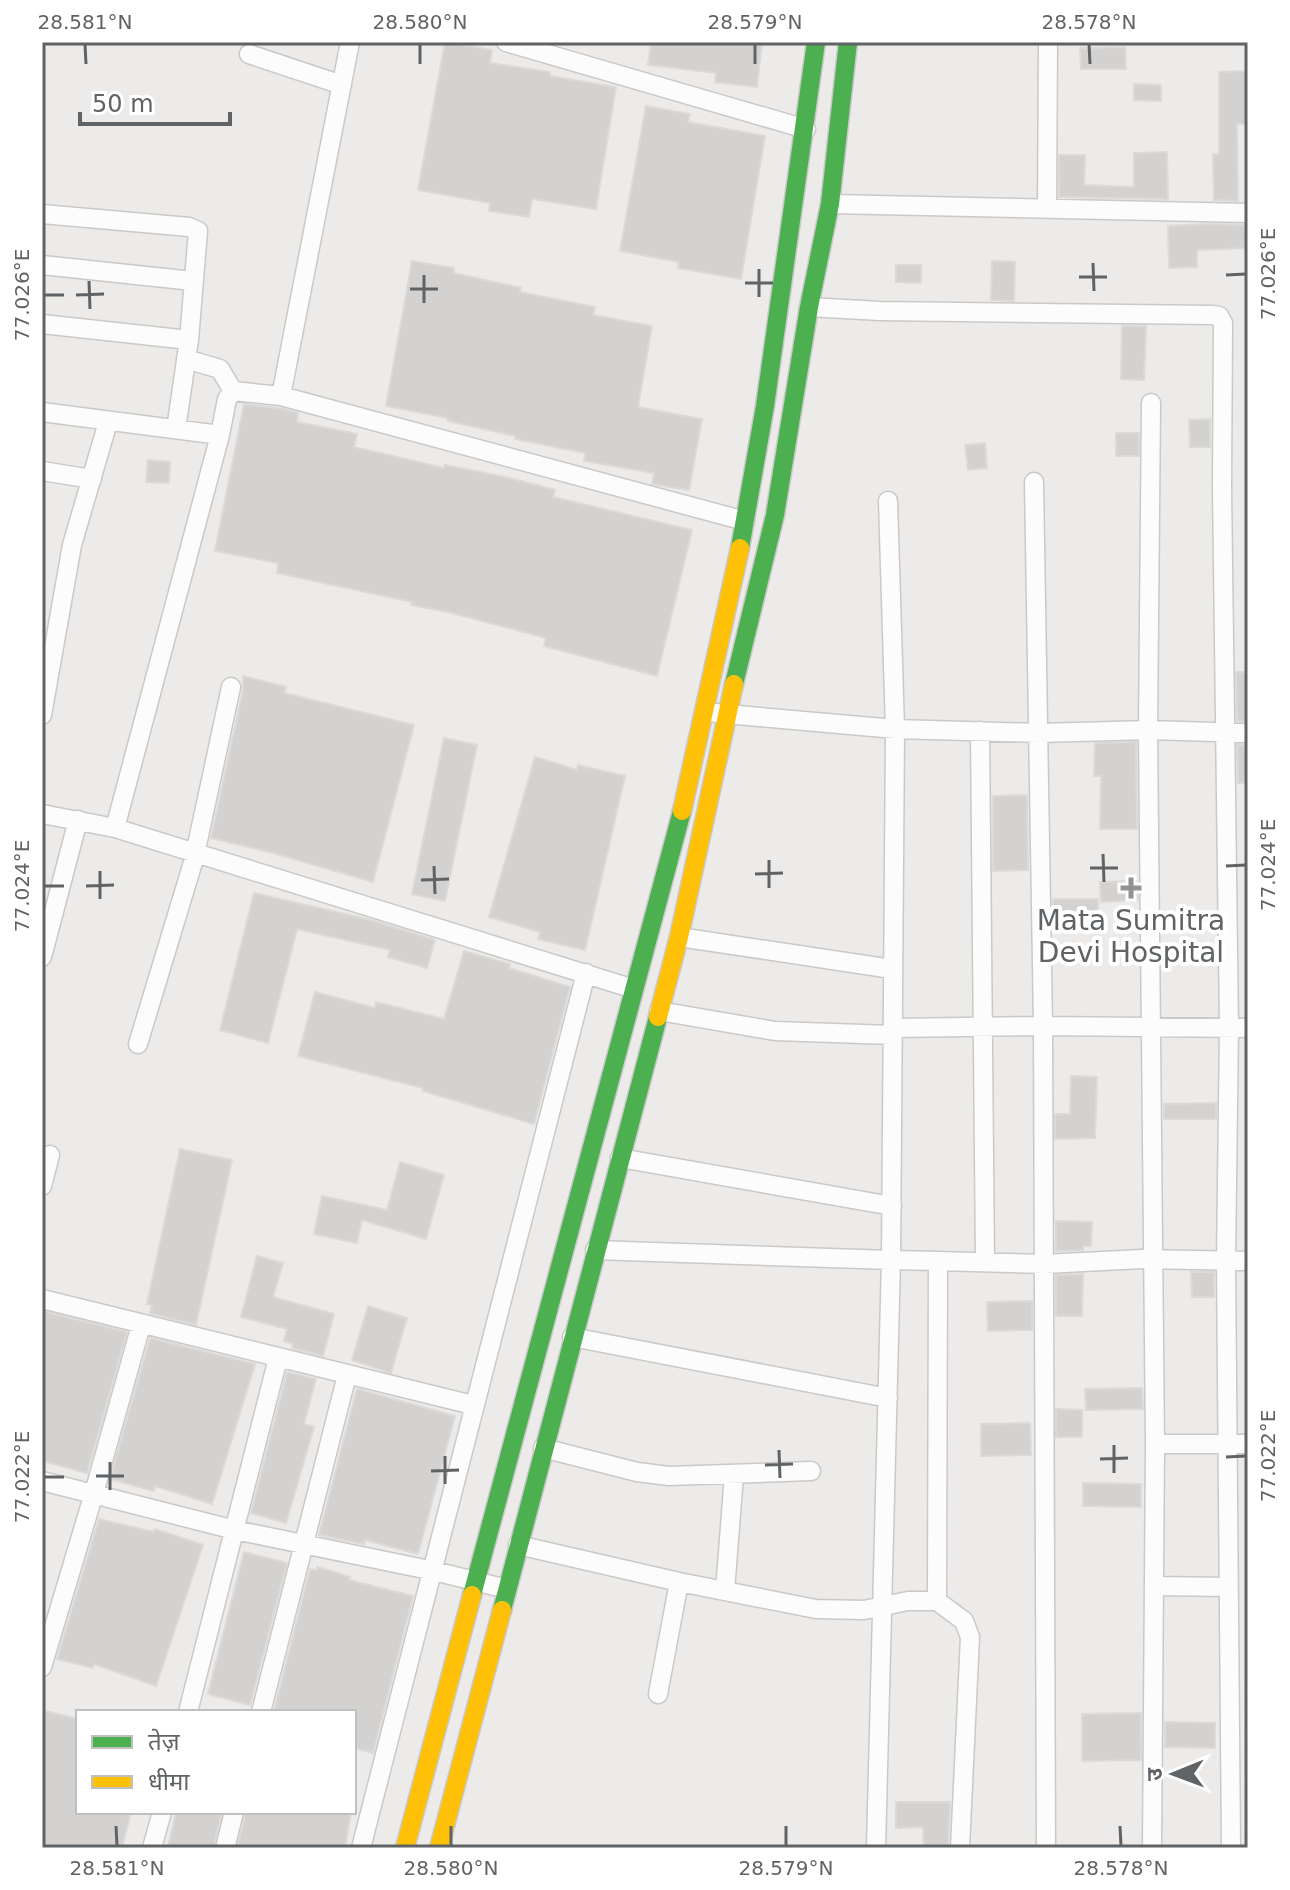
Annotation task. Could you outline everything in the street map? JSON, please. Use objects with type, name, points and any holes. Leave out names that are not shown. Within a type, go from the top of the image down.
[{"type":"street","points":[[281,396],[350,42]]},
{"type":"street","points":[[506,42],[806,129]]},
{"type":"street","points":[[405,1848],[680,820],[745,521],[765,406],[816,42]]},
{"type":"street","points":[[439,1848],[679,937],[726,716],[775,515],[809,307],[830,204],[848,42]]},
{"type":"street","points":[[1047,209],[1048,42]]},
{"type":"street","points":[[249,54],[342,85]]},
{"type":"street","points":[[830,204],[1248,213]]},
{"type":"street","points":[[42,214],[196,229],[199,234],[189,340],[176,429]]},
{"type":"street","points":[[42,265],[193,281]]},
{"type":"street","points":[[809,307],[880,311],[1213,315],[1222,320],[1226,734],[1238,1028],[1226,1261],[1231,1848]]},
{"type":"street","points":[[42,324],[189,340]]},
{"type":"street","points":[[186,359],[220,369],[226,374],[233,391]]},
{"type":"street","points":[[233,391],[281,396],[745,521]]},
{"type":"street","points":[[115,828],[227,399],[233,391]]},
{"type":"street","points":[[1151,403],[1148,730],[1155,1444],[1152,1848]]},
{"type":"street","points":[[42,412],[220,435]]},
{"type":"street","points":[[42,715],[68,563],[108,422]]},
{"type":"street","points":[[42,471],[92,479]]},
{"type":"street","points":[[1034,482],[1043,1026],[1046,1848]]},
{"type":"street","points":[[876,1848],[892,1206],[895,729],[888,501]]},
{"type":"street","points":[[138,1044],[196,853],[231,687]]},
{"type":"street","points":[[704,711],[726,716],[895,729],[1248,733]]},
{"type":"street","points":[[980,731],[985,1262]]},
{"type":"street","points":[[42,814],[115,828],[634,989]]},
{"type":"street","points":[[42,957],[78,820]]},
{"type":"street","points":[[679,937],[892,969]]},
{"type":"street","points":[[361,1848],[586,973]]},
{"type":"street","points":[[659,1011],[775,1031],[892,1032],[1043,1026],[1238,1028]]},
{"type":"street","points":[[42,1186],[50,1155]]},
{"type":"street","points":[[620,1158],[892,1206]]},
{"type":"street","points":[[595,1250],[1044,1264],[1248,1261]]},
{"type":"street","points":[[937,1601],[938,1261]]},
{"type":"street","points":[[42,1299],[473,1405]]},
{"type":"street","points":[[42,1667],[141,1325]]},
{"type":"street","points":[[572,1337],[888,1398]]},
{"type":"street","points":[[189,1710],[278,1358]]},
{"type":"street","points":[[262,1710],[347,1375]]},
{"type":"street","points":[[1155,1444],[1248,1444]]},
{"type":"street","points":[[543,1448],[651,1474],[734,1475],[811,1471]]},
{"type":"street","points":[[725,1591],[734,1475]]},
{"type":"street","points":[[42,1481],[235,1530],[507,1589]]},
{"type":"street","points":[[1228,1531],[1248,1531]]},
{"type":"street","points":[[518,1545],[816,1609],[864,1610],[908,1601],[937,1601],[964,1621],[970,1637],[960,1848]]},
{"type":"street","points":[[658,1694],[679,1582]]},
{"type":"street","points":[[1154,1586],[1229,1587]]},
{"type":"street","points":[[152,1848],[161,1814]]},
{"type":"street","points":[[225,1848],[234,1814]]},
{"type":"building","points":[[445,42],[492,50],[490,63],[616,87],[596,209],[532,199],[529,217],[489,211],[490,203],[418,190]]},
{"type":"building","points":[[651,42],[762,42],[757,87],[715,82],[716,73],[648,65]]},
{"type":"building","points":[[1125,47],[1126,69],[1081,69],[1080,48]]},
{"type":"building","points":[[1248,71],[1248,124],[1237,124],[1238,201],[1214,200],[1213,154],[1219,154],[1219,72]]},
{"type":"building","points":[[1134,84],[1161,85],[1161,101],[1134,100]]},
{"type":"building","points":[[646,106],[690,114],[688,122],[765,136],[741,279],[678,268],[679,262],[620,251]]},
{"type":"building","points":[[1167,152],[1168,199],[1059,197],[1059,155],[1085,155],[1084,185],[1134,187],[1134,153]]},
{"type":"building","points":[[1248,225],[1248,248],[1197,250],[1197,267],[1169,268],[1168,226]]},
{"type":"building","points":[[412,261],[454,268],[454,273],[521,288],[520,292],[595,307],[593,315],[652,326],[638,407],[702,419],[689,490],[652,484],[654,473],[584,461],[585,453],[515,439],[515,436],[448,421],[448,418],[386,406]]},
{"type":"building","points":[[992,261],[1015,262],[1014,301],[991,300]]},
{"type":"building","points":[[896,265],[921,265],[921,283],[896,282]]},
{"type":"building","points":[[1122,326],[1146,326],[1144,380],[1121,379]]},
{"type":"building","points":[[244,404],[298,413],[297,422],[357,434],[354,447],[444,468],[445,465],[510,478],[555,490],[553,497],[692,530],[657,676],[544,646],[546,638],[411,605],[412,602],[277,573],[278,563],[215,551]]},
{"type":"building","points":[[1210,419],[1210,447],[1190,447],[1189,420]]},
{"type":"building","points":[[1116,433],[1139,433],[1139,456],[1116,456]]},
{"type":"building","points":[[985,443],[987,468],[968,470],[965,445]]},
{"type":"building","points":[[148,460],[170,462],[169,483],[146,482]]},
{"type":"building","points":[[1236,672],[1248,672],[1248,721],[1237,721]]},
{"type":"building","points":[[243,676],[286,687],[284,693],[414,725],[373,882],[211,838],[243,690]]},
{"type":"building","points":[[444,738],[477,745],[445,901],[412,894]]},
{"type":"building","points":[[1136,742],[1137,829],[1100,829],[1101,776],[1094,776],[1095,743]]},
{"type":"building","points":[[1237,745],[1248,745],[1248,783],[1238,783]]},
{"type":"building","points":[[535,757],[577,770],[578,765],[625,776],[585,950],[538,939],[540,932],[489,917]]},
{"type":"building","points":[[1027,795],[1028,870],[993,871],[993,796]]},
{"type":"building","points":[[1137,881],[1138,900],[1101,902],[1100,882]]},
{"type":"building","points":[[254,893],[371,920],[435,940],[427,968],[388,957],[390,950],[297,929],[268,1043],[220,1030]]},
{"type":"building","points":[[1053,899],[1098,899],[1098,919],[1053,920]]},
{"type":"building","points":[[464,951],[510,964],[509,968],[570,987],[534,1124],[423,1091],[423,1088],[298,1056],[315,992],[375,1008],[376,1002],[444,1019]]},
{"type":"building","points":[[1071,1076],[1097,1077],[1095,1138],[1055,1139],[1055,1114],[1070,1114]]},
{"type":"building","points":[[1216,1103],[1216,1119],[1164,1119],[1164,1104]]},
{"type":"building","points":[[180,1149],[232,1160],[196,1325],[150,1313],[152,1305],[147,1304]]},
{"type":"building","points":[[400,1162],[444,1175],[426,1239],[362,1220],[357,1243],[314,1234],[322,1196],[387,1210]]},
{"type":"building","points":[[1056,1221],[1092,1222],[1091,1246],[1083,1246],[1083,1250],[1056,1251]]},
{"type":"building","points":[[257,1256],[283,1263],[273,1297],[334,1314],[323,1356],[292,1348],[293,1344],[284,1341],[287,1329],[241,1317]]},
{"type":"building","points":[[1191,1272],[1214,1272],[1214,1297],[1192,1297]]},
{"type":"building","points":[[1083,1274],[1082,1316],[1056,1316],[1056,1275]]},
{"type":"building","points":[[1032,1301],[1032,1330],[988,1331],[987,1302]]},
{"type":"building","points":[[368,1306],[407,1318],[391,1373],[352,1360]]},
{"type":"building","points":[[42,1311],[127,1332],[87,1473],[42,1461]]},
{"type":"building","points":[[150,1338],[255,1364],[212,1504],[155,1486],[154,1491],[110,1479]]},
{"type":"building","points":[[287,1372],[316,1379],[304,1424],[314,1427],[286,1523],[251,1513]]},
{"type":"building","points":[[1142,1388],[1143,1409],[1086,1410],[1085,1389]]},
{"type":"building","points":[[357,1389],[455,1416],[418,1554],[365,1540],[364,1544],[319,1535]]},
{"type":"building","points":[[1056,1409],[1082,1410],[1082,1437],[1056,1437]]},
{"type":"building","points":[[1030,1423],[1031,1455],[981,1456],[981,1424]]},
{"type":"building","points":[[1083,1483],[1141,1484],[1141,1507],[1083,1506]]},
{"type":"building","points":[[99,1519],[154,1532],[155,1529],[203,1545],[156,1686],[94,1664],[93,1668],[57,1659]]},
{"type":"building","points":[[244,1552],[287,1563],[250,1705],[208,1694]]},
{"type":"building","points":[[317,1567],[350,1577],[349,1580],[413,1596],[373,1753],[356,1749],[356,1710],[274,1710],[310,1569],[317,1570]]},
{"type":"building","points":[[42,1710],[76,1718],[76,1814],[130,1814],[122,1848],[42,1848]]},
{"type":"building","points":[[1141,1713],[1141,1760],[1082,1761],[1082,1714]]},
{"type":"building","points":[[1165,1722],[1215,1723],[1215,1748],[1165,1747]]},
{"type":"building","points":[[896,1802],[950,1802],[948,1848],[924,1848],[923,1827],[896,1828]]},
{"type":"building","points":[[176,1814],[222,1814],[213,1848],[168,1848]]},
{"type":"building","points":[[246,1814],[351,1814],[345,1848],[237,1848]]},
{"type":"traffic: fast","points":[[740,548],[765,406],[816,42]]},
{"type":"traffic: fast","points":[[734,684],[775,515],[809,307],[830,204],[848,42]]},
{"type":"traffic: fast","points":[[472,1595],[682,811]]},
{"type":"traffic: fast","points":[[502,1610],[658,1017]]},
{"type":"traffic: slow","points":[[682,811],[740,548]]},
{"type":"traffic: slow","points":[[658,1017],[679,937],[734,684]]},
{"type":"traffic: slow","points":[[405,1848],[472,1595]]},
{"type":"traffic: slow","points":[[439,1848],[502,1610]]},
{"type":"place","name":"Mata Sumitra Devi Hospital","points":[[1131,888]]}]
